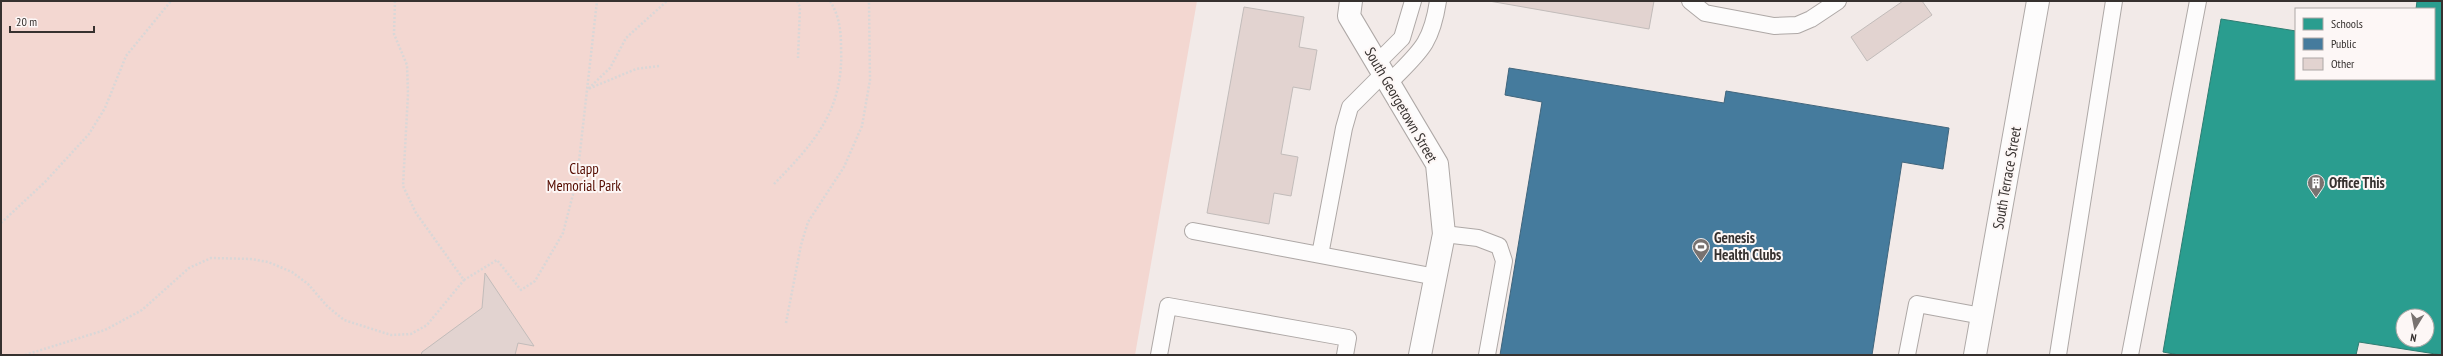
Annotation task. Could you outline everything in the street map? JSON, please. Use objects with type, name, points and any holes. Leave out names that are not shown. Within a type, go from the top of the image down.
[{"type":"street","name":"South Georgetown Street","points":[[1351,1],[1348,16],[1437,164],[1444,234],[1420,355]]},
{"type":"street","name":"South Terrace Street","points":[[1975,355],[2038,1]]},
{"type":"lane","points":[[1383,73],[1402,38],[1413,1]]},
{"type":"lane","points":[[1320,255],[1344,128],[1350,107],[1383,73],[1428,40],[1432,30],[1438,1]]},
{"type":"lane","points":[[1690,1],[1704,12],[1774,26],[1797,24],[1811,19],[1838,1]]},
{"type":"lane","points":[[2058,355],[2114,1]]},
{"type":"lane","points":[[2130,355],[2198,1]]},
{"type":"lane","points":[[1193,231],[1436,277]]},
{"type":"lane","points":[[1444,234],[1478,238],[1499,246],[1504,261],[1487,355]]},
{"type":"lane","points":[[1907,355],[1917,304],[1982,316]]},
{"type":"lane","points":[[1160,355],[1168,306],[1348,338],[1345,355]]},
{"type":"path","points":[[1,223],[45,182],[89,134],[105,108],[126,56],[171,1]]},
{"type":"path","points":[[395,1],[394,34],[407,65],[408,94],[403,186],[416,213],[464,280]]},
{"type":"path","points":[[25,355],[105,330],[142,310],[189,268],[211,258],[251,259],[268,262],[292,272],[308,284],[327,306],[344,320],[391,334],[411,334],[427,325],[464,280],[497,260],[521,290],[535,281],[563,233],[578,179],[597,1]]},
{"type":"path","points":[[588,89],[610,68],[626,38],[667,1]]},
{"type":"path","points":[[797,1],[800,7],[798,58]]},
{"type":"path","points":[[774,184],[818,135],[830,113],[840,88],[842,63],[841,39],[837,13],[830,1]]},
{"type":"path","points":[[865,1],[868,5]]},
{"type":"path","points":[[786,323],[801,246],[808,222],[844,167],[862,126],[871,60],[869,1]]},
{"type":"path","points":[[588,89],[636,69],[659,66]]},
{"type":"green space","name":"Clapp Memorial Park","points":[[1,1],[1197,1],[1135,355],[1,355]]},
{"type":"building: Schools","name":"Office This","points":[[2417,1],[2442,1],[2442,355],[2397,348],[2435,348],[2435,308],[2395,308],[2395,348],[2359,342],[2356,355],[2179,355],[2163,352],[2221,19],[2295,31],[2295,80],[2435,80],[2435,8],[2416,8]]},
{"type":"building: Public","name":"Genesis Health Clubs","points":[[1509,68],[1724,103],[1726,91],[1949,128],[1943,169],[1902,162],[1872,355],[1500,355],[1542,102],[1505,95]]},
{"type":"building: Other","points":[[1489,1],[1654,1],[1649,29]]},
{"type":"building: Other","points":[[1903,1],[1922,1],[1932,15],[1867,61],[1851,37]]},
{"type":"building: Other","points":[[1244,7],[1304,17],[1299,47],[1317,50],[1310,90],[1293,87],[1281,154],[1298,157],[1291,196],[1274,193],[1269,224],[1207,213]]},
{"type":"building: Other","points":[[485,273],[534,346],[518,343],[515,355],[421,355],[422,352],[482,308]]},
{"type":"place","name":"Office This","points":[[2316,198]]},
{"type":"place","name":"Genesis Health Clubs","points":[[1701,262]]}]
